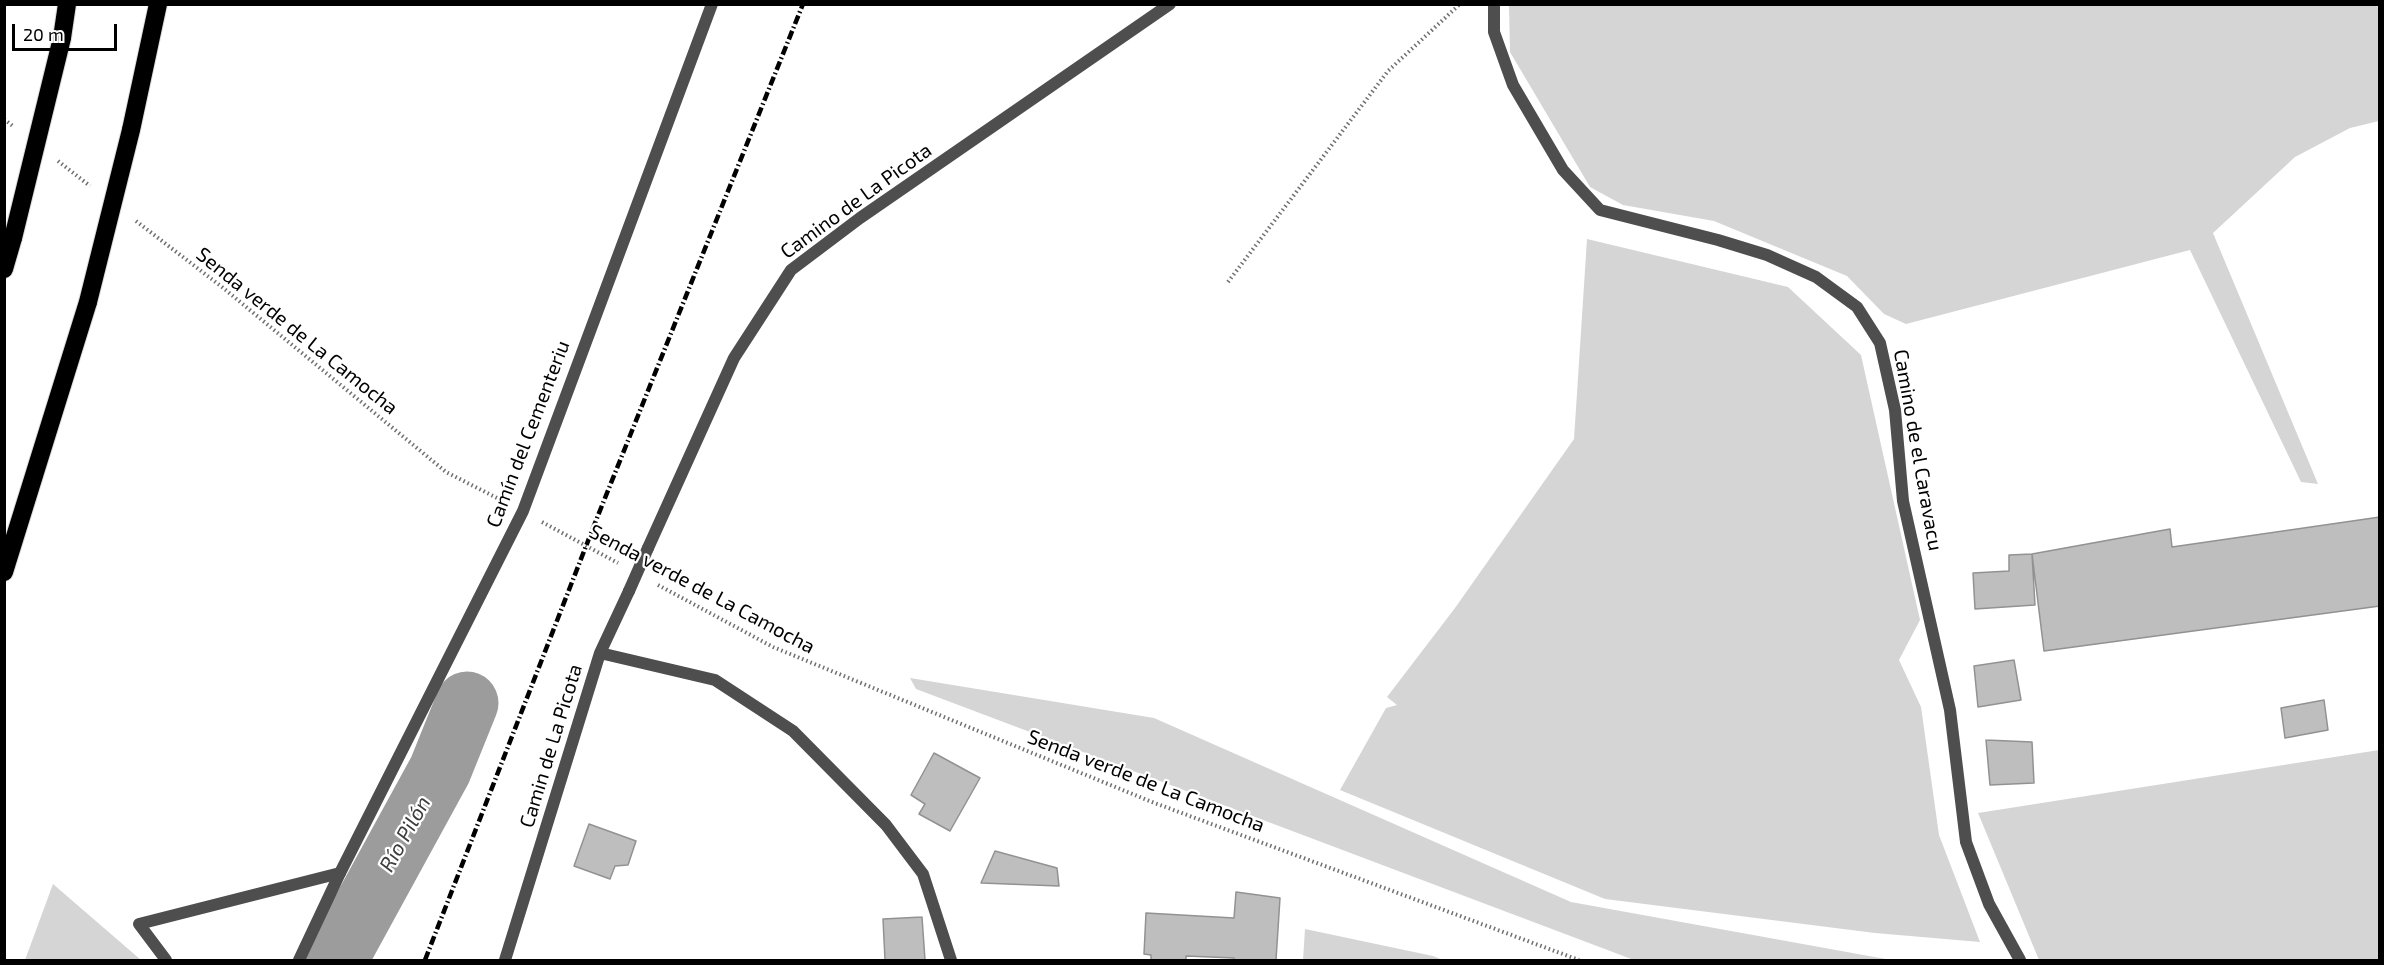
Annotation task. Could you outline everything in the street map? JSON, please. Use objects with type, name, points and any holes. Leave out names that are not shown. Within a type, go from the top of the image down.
[{"type":"highway","points":[[4,269],[14,238],[62,38],[67,4]]},
{"type":"highway","points":[[4,572],[88,302],[131,130],[158,4]]},
{"type":"street","name":"Camín del Cementeriu","points":[[299,960],[340,873],[523,511],[712,4]]},
{"type":"street","name":"Camino de La Picota","points":[[648,548],[734,358],[791,270],[860,219],[1170,4]]},
{"type":"street","name":"Camino de el Caravacu","points":[[1494,4],[1494,32],[1513,86],[1563,170],[1600,210],[1767,255],[1816,277],[1857,307],[1880,343],[1895,410],[1904,501],[1950,710],[1966,842],[1989,904],[2020,960]]},
{"type":"street","name":"Camin de La Picota","points":[[505,960],[600,653],[648,548]]},
{"type":"street","points":[[600,653],[715,680],[793,731],[886,825],[923,874],[951,960]]},
{"type":"street","points":[[166,960],[139,924],[340,873]]},
{"type":"path","points":[[1228,282],[1388,71],[1460,4]]},
{"type":"path","points":[[4,119],[23,134]]},
{"type":"path","points":[[52,156],[99,192]]},
{"type":"path","name":"Senda verde de La Camocha","points":[[127,214],[222,287],[446,472],[627,568]]},
{"type":"path","name":"Senda verde de La Camocha","points":[[648,579],[773,647],[1152,802],[1579,960]]},
{"type":"shaded area","points":[[1509,5],[2379,5],[2379,121],[2350,128],[2295,157],[2213,233],[2318,484],[2301,482],[2190,250],[1906,324],[1884,314],[1847,276],[1714,221],[1623,205],[1590,187],[1510,52]]},
{"type":"shaded area","points":[[1587,239],[1788,287],[1861,355],[1920,620],[1899,660],[1921,707],[1939,835],[1980,942],[1875,933],[1605,899],[1340,790],[1386,708],[1397,705],[1387,697],[1455,608],[1574,439]]},
{"type":"shaded area","points":[[910,678],[1154,718],[1571,902],[1891,960],[1634,960],[916,689]]},
{"type":"shaded area","points":[[2379,750],[2379,960],[2039,960],[1978,813]]},
{"type":"shaded area","points":[[53,884],[141,960],[25,960]]},
{"type":"shaded area","points":[[1305,929],[1433,956],[1443,960],[1303,960]]},
{"type":"building","points":[[2380,517],[2380,606],[2044,651],[2032,554],[2170,529],[2172,547]]},
{"type":"building","points":[[2032,554],[2035,605],[1975,609],[1973,573],[2009,571],[2009,555]]},
{"type":"building","points":[[2014,660],[2021,700],[1978,707],[1974,666]]},
{"type":"building","points":[[2324,700],[2328,730],[2285,738],[2281,708]]},
{"type":"building","points":[[1986,740],[2032,742],[2034,783],[1990,785]]},
{"type":"building","points":[[934,753],[980,778],[950,831],[919,814],[925,804],[911,795]]},
{"type":"building","points":[[589,824],[636,841],[628,865],[615,866],[610,879],[574,866]]},
{"type":"building","points":[[995,851],[1057,868],[1059,886],[981,883]]},
{"type":"building","points":[[1236,892],[1280,898],[1276,960],[1234,960],[1234,958],[1186,956],[1186,960],[1151,960],[1151,955],[1144,954],[1146,913],[1234,918]]},
{"type":"building","points":[[922,917],[925,960],[885,960],[883,919]]},
{"type":"waterway","name":"Río Pilón","points":[[336,960],[440,770],[467,703]]},
{"type":"railway","points":[[425,960],[595,523],[803,4]]}]
